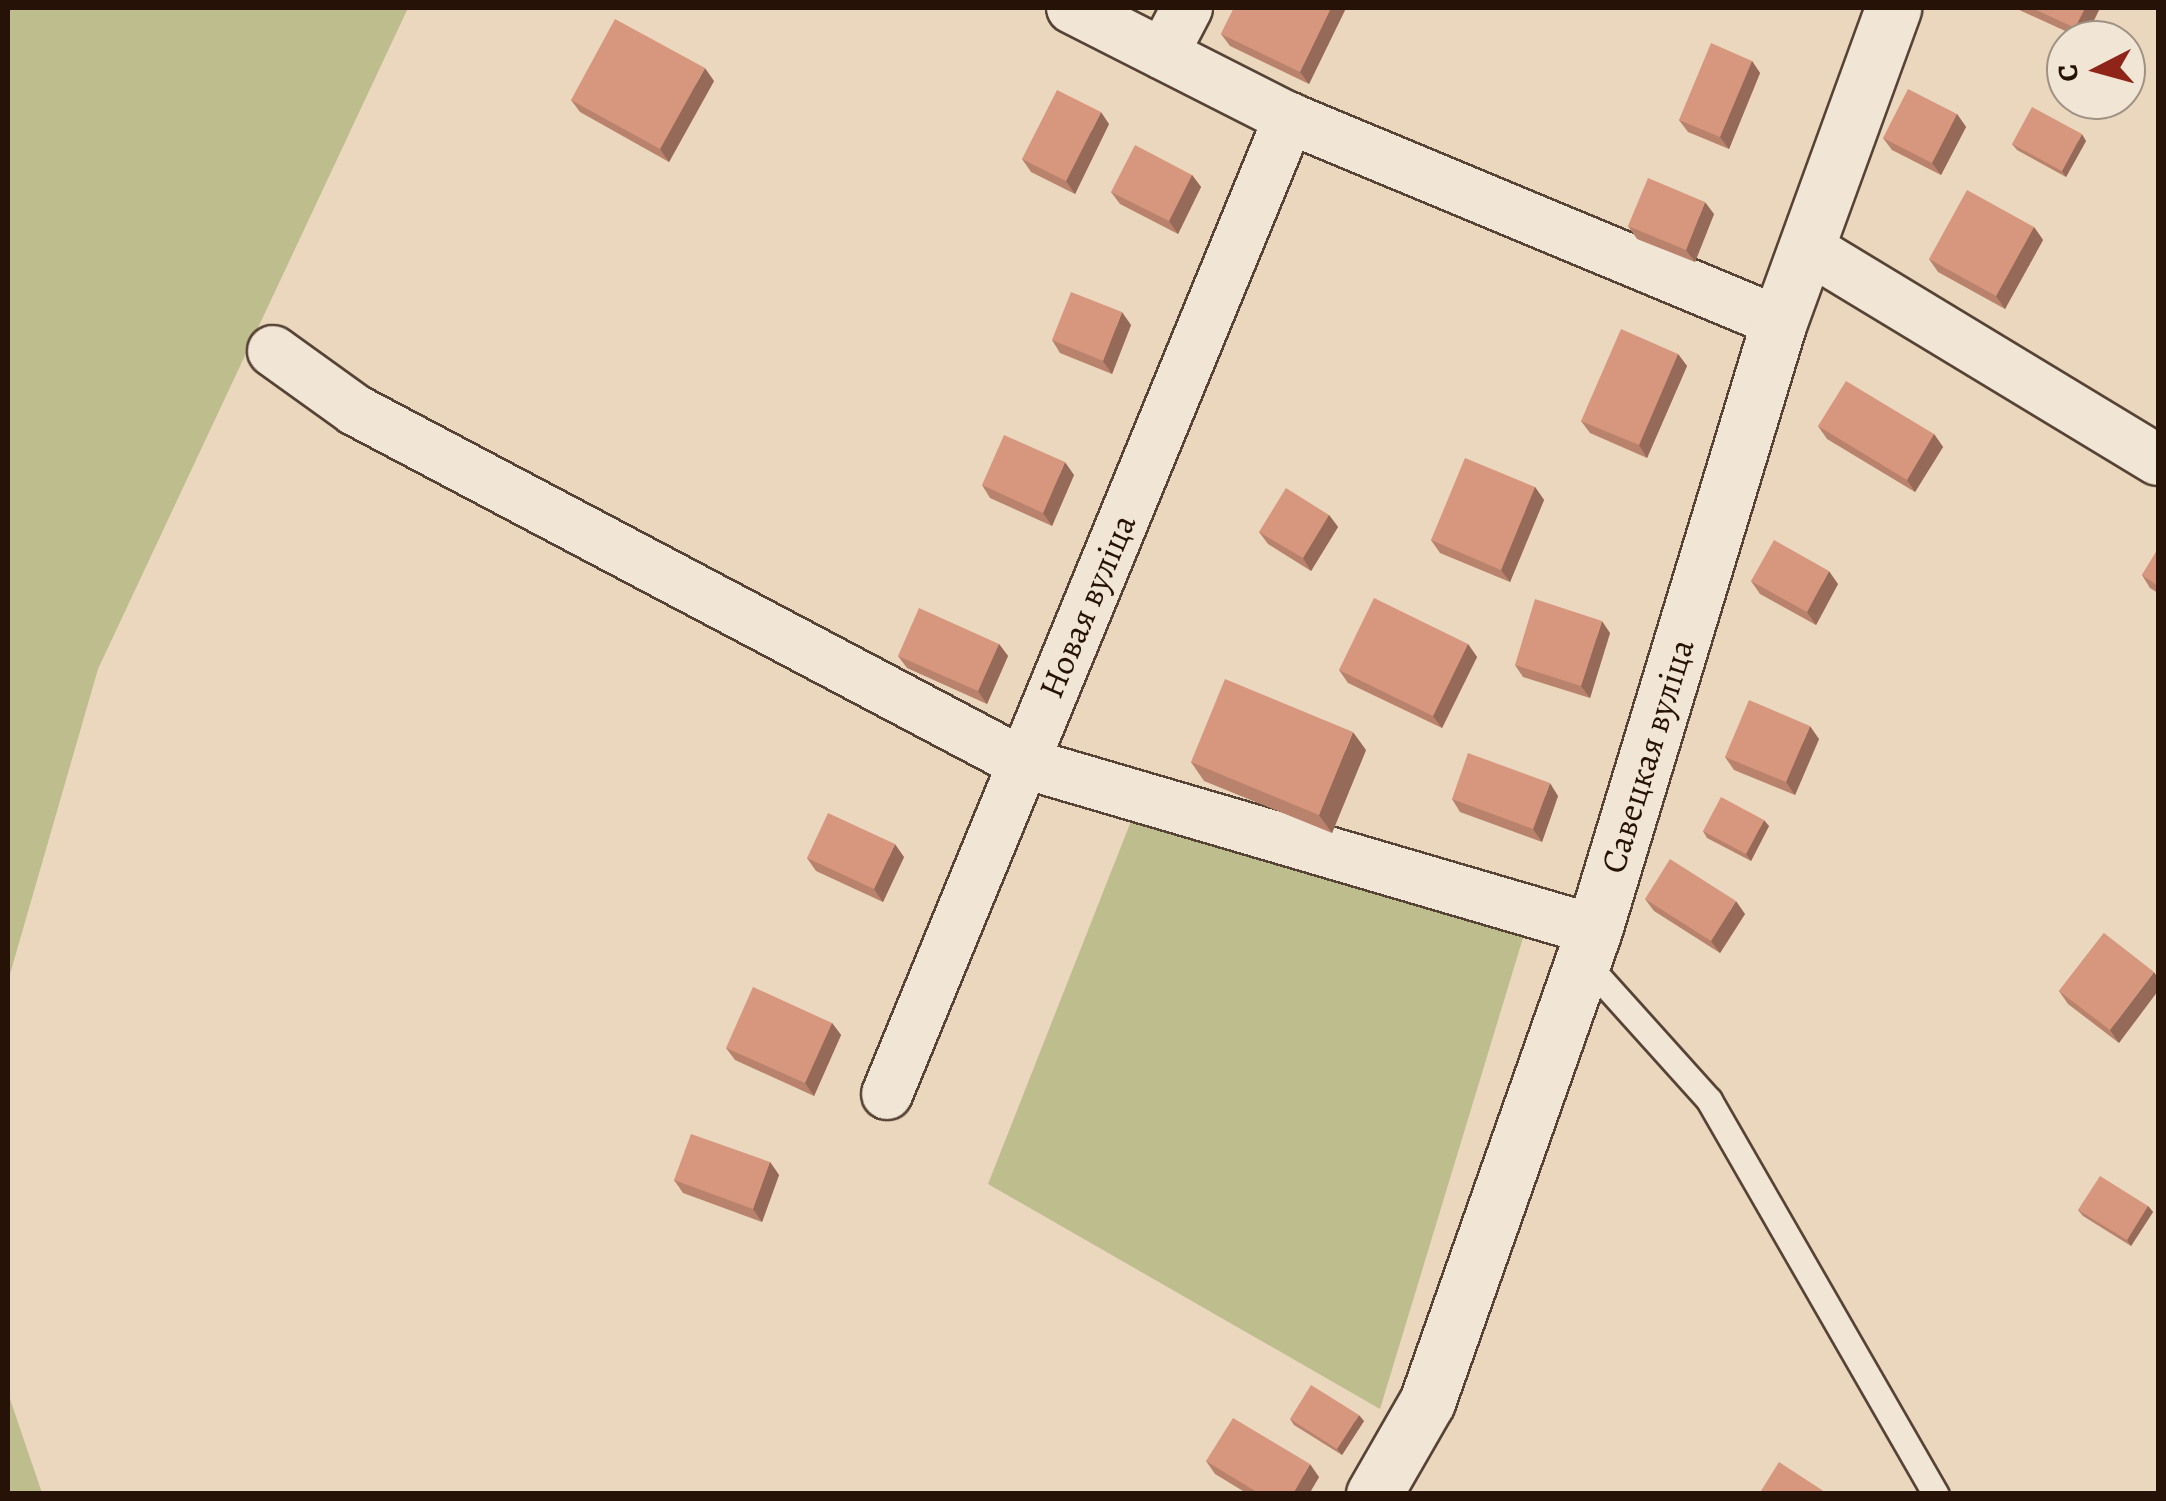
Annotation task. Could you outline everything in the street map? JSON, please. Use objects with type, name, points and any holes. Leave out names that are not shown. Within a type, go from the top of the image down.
[{"type":"main road","name":"Савецкая вуліца","points":[[1374,1494],[1427,1402],[1589,945],[1778,322],[1893,8]]},
{"type":"street","points":[[1072,8],[1289,118],[1778,322]]},
{"type":"street","points":[[1163,54],[1187,8]]},
{"type":"street","name":"Новая вуліца","points":[[887,1094],[1289,118]]},
{"type":"street","points":[[1806,247],[2158,460]]},
{"type":"street","points":[[273,351],[355,410],[1022,762],[1589,945]]},
{"type":"lane","points":[[1589,945],[1709,1100],[1936,1494]]},
{"type":"green space","points":[[8,8],[408,8],[98,669],[8,981]]},
{"type":"green space","points":[[1137,806],[1526,928],[1380,1409],[988,1184]]},
{"type":"green space","points":[[8,1393],[42,1493],[8,1493]]},
{"type":"building","points":[[1234,8],[1331,8],[1300,72],[1221,34]]},
{"type":"building","points":[[2032,8],[2085,8],[2079,20],[2058,20]]},
{"type":"building","points":[[615,19],[705,68],[660,149],[571,100]]},
{"type":"building","points":[[1711,43],[1752,61],[1720,137],[1679,120]]},
{"type":"building","points":[[1908,89],[1957,114],[1932,163],[1883,138]]},
{"type":"building","points":[[1057,90],[1101,112],[1066,181],[1022,159]]},
{"type":"building","points":[[2032,107],[2046,115],[2046,120],[2056,120],[2082,134],[2062,171],[2012,144]]},
{"type":"building","points":[[1135,145],[1192,175],[1169,221],[1111,192]]},
{"type":"building","points":[[1648,178],[1705,202],[1686,250],[1628,226]]},
{"type":"building","points":[[1967,190],[2034,227],[1996,296],[1929,259]]},
{"type":"building","points":[[1071,292],[1122,312],[1103,361],[1052,340]]},
{"type":"building","points":[[1621,329],[1678,354],[1639,445],[1581,421]]},
{"type":"building","points":[[1846,381],[1934,434],[1907,480],[1818,426]]},
{"type":"building","points":[[1004,435],[1065,462],[1043,513],[982,485]]},
{"type":"building","points":[[1465,458],[1535,487],[1501,570],[1431,540]]},
{"type":"building","points":[[1286,488],[1329,515],[1303,558],[1259,532]]},
{"type":"building","points":[[1774,540],[1829,571],[1807,612],[1751,581]]},
{"type":"building","points":[[2158,549],[2158,586],[2142,575]]},
{"type":"building","points":[[1374,598],[1468,644],[1433,716],[1339,670]]},
{"type":"building","points":[[1535,599],[1602,621],[1581,686],[1515,665]]},
{"type":"building","points":[[919,608],[999,644],[978,691],[898,656]]},
{"type":"building","points":[[1225,679],[1353,732],[1319,815],[1191,762]]},
{"type":"building","points":[[1749,700],[1810,726],[1786,782],[1725,757]]},
{"type":"building","points":[[1468,753],[1550,783],[1533,829],[1452,799]]},
{"type":"building","points":[[1721,797],[1764,820],[1746,854],[1703,831]]},
{"type":"building","points":[[828,813],[895,844],[874,889],[807,858]]},
{"type":"building","points":[[1670,859],[1736,901],[1711,941],[1645,899]]},
{"type":"building","points":[[2104,933],[2154,972],[2110,1030],[2059,991]]},
{"type":"building","points":[[753,987],[832,1023],[805,1083],[726,1048]]},
{"type":"building","points":[[691,1134],[770,1162],[753,1209],[674,1180]]},
{"type":"building","points":[[2100,1176],[2148,1206],[2127,1240],[2078,1210]]},
{"type":"building","points":[[1311,1385],[1359,1415],[1337,1449],[1290,1419]]},
{"type":"building","points":[[1233,1418],[1310,1464],[1293,1494],[1260,1494],[1206,1461]]},
{"type":"building","points":[[1779,1462],[1828,1494],[1759,1494]]}]
